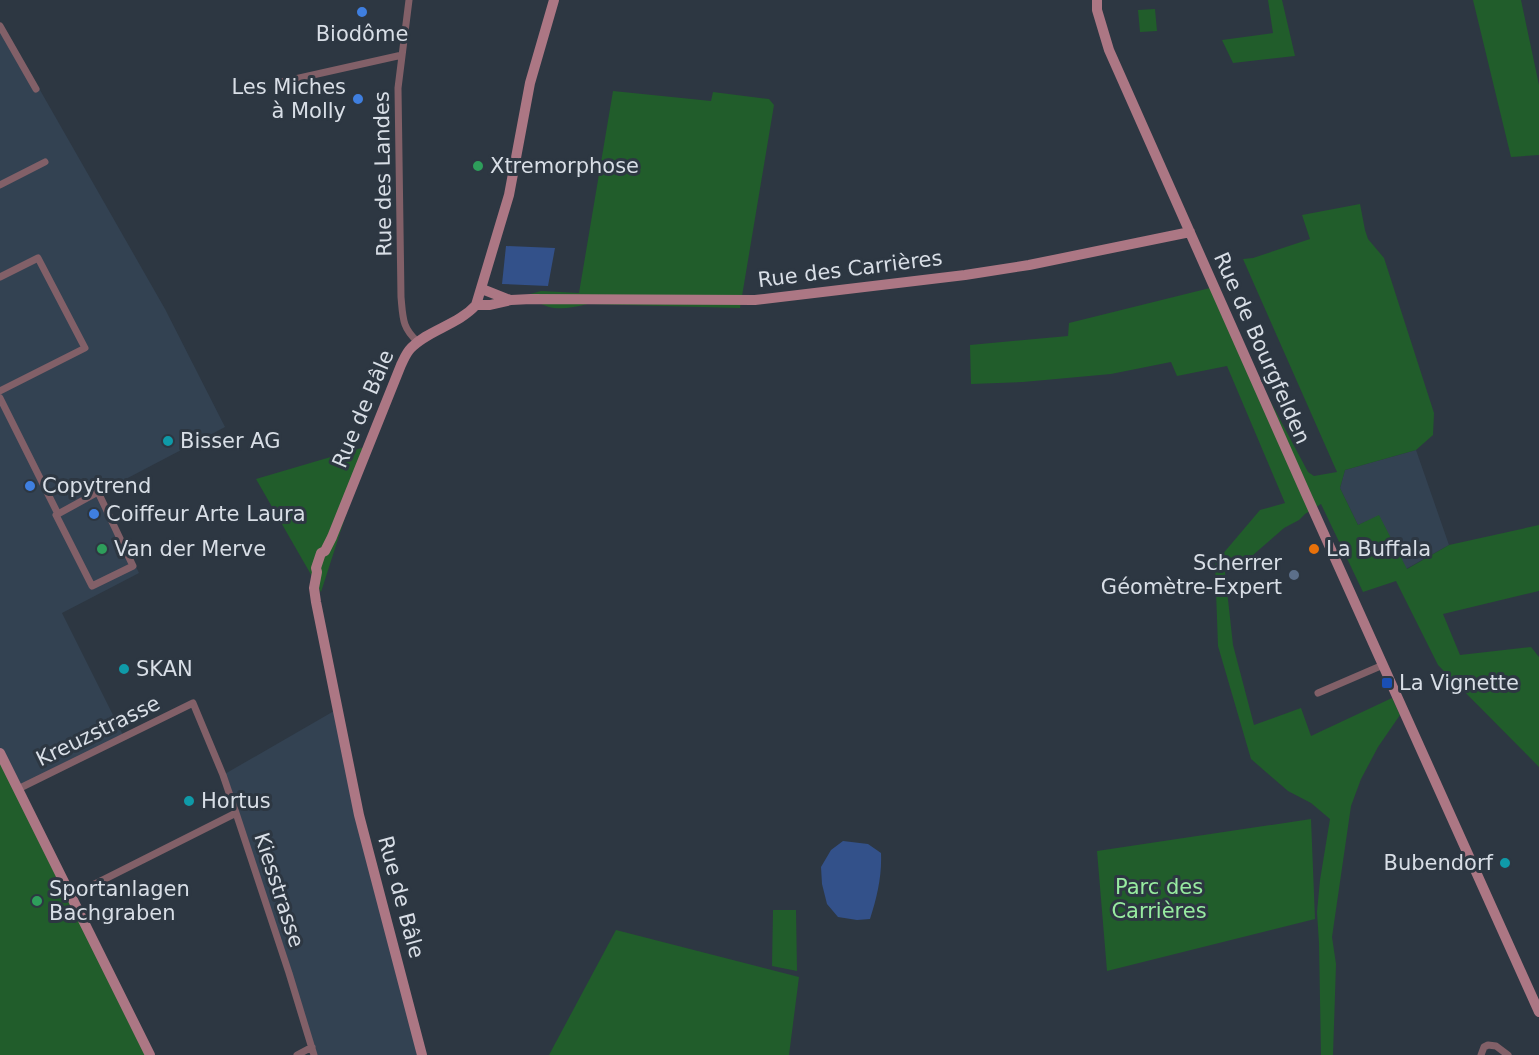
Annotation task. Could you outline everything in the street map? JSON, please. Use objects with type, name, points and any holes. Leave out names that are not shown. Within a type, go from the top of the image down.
[{"type":"street","name":"Rue des Landes","points":[[409,0],[398,88],[401,297],[405,328],[409,335],[418,342]]},
{"type":"street","points":[[476,305],[509,195],[530,83],[554,0]]},
{"type":"street","name":"Rue de Bourgfelden","points":[[1097,0],[1097,10],[1109,50],[1539,1012]]},
{"type":"street","points":[[0,26],[36,89]]},
{"type":"street","points":[[277,83],[402,55]]},
{"type":"street","points":[[0,185],[45,162]]},
{"type":"street","name":"Rue des Carrières","points":[[476,305],[490,305],[510,300],[755,300],[1018,267],[1190,232]]},
{"type":"street","points":[[0,278],[38,258],[84,348],[0,391]]},
{"type":"street","name":"Rue des Carrières","points":[[482,289],[510,300]]},
{"type":"street","name":"Rue de Bâle","points":[[422,1055],[359,815],[314,588],[316,568],[321,553],[325,551],[400,365],[412,346],[468,314],[476,305]]},
{"type":"street","points":[[0,398],[58,514],[98,492],[133,566],[92,586],[56,515]]},
{"type":"street","points":[[1318,693],[1383,664]]},
{"type":"street","name":"Kreuzstrasse","points":[[18,789],[193,703]]},
{"type":"street","name":"Kiesstrasse","points":[[193,703],[236,813],[313,1051]]},
{"type":"street","points":[[0,753],[150,1055]]},
{"type":"street","points":[[71,896],[236,813]]},
{"type":"street","points":[[1481,1055],[1484,1047],[1488,1045],[1508,1055]]},
{"type":"street","points":[[297,1055],[313,1051]]},
{"type":"shaded area","points":[[0,25],[4,27],[165,309],[225,427],[101,492],[139,573],[62,613],[124,737],[18,789],[0,753]]},
{"type":"shaded area","points":[[1416,450],[1449,545],[1406,569],[1379,516],[1358,525],[1340,488],[1345,470]]},
{"type":"shaded area","points":[[334,711],[422,1055],[314,1055],[223,775]]},
{"type":"green space","points":[[1268,0],[1282,0],[1295,56],[1233,63],[1222,40],[1273,33]]},
{"type":"green space","points":[[1473,0],[1521,0],[1539,85],[1539,155],[1511,157]]},
{"type":"green space","points":[[1155,9],[1157,31],[1140,32],[1138,10]]},
{"type":"green space","points":[[613,91],[711,101],[713,92],[769,99],[774,105],[740,308],[588,304],[571,308],[556,308],[535,301],[527,295],[541,291],[579,293]]},
{"type":"green space","points":[[1360,204],[1368,239],[1384,258],[1434,413],[1433,435],[1416,450],[1345,470],[1340,488],[1358,525],[1379,515],[1407,569],[1449,545],[1539,525],[1539,591],[1443,614],[1460,655],[1531,647],[1539,657],[1539,767],[1438,665],[1396,581],[1363,592],[1321,504],[1284,528],[1253,555],[1224,563],[1233,645],[1254,725],[1301,708],[1311,736],[1392,698],[1400,715],[1378,747],[1361,779],[1351,806],[1332,937],[1336,964],[1333,1055],[1321,1055],[1317,912],[1330,819],[1311,803],[1288,791],[1251,759],[1218,646],[1215,564],[1260,510],[1285,503],[1227,366],[1177,376],[1171,362],[1111,374],[971,384],[970,345],[1068,336],[1069,323],[1210,288],[1308,472],[1314,476],[1337,472],[1243,259],[1253,258],[1310,239],[1302,215]]},
{"type":"green space","points":[[368,446],[321,592],[256,479]]},
{"type":"green space","name":"Sportanlagen Bachgraben","points":[[0,753],[150,1055],[0,1055]]},
{"type":"green space","name":"Parc des Carrières","points":[[1311,819],[1315,919],[1107,971],[1097,851]]},
{"type":"green space","points":[[773,910],[796,910],[797,971],[772,966]]},
{"type":"green space","points":[[616,930],[799,977],[789,1055],[549,1055]]},
{"type":"water","points":[[506,246],[555,248],[548,286],[502,284]]},
{"type":"water","points":[[843,841],[868,844],[881,853],[879,886],[870,919],[857,920],[838,917],[827,904],[821,867],[831,850]]},
{"type":"place","name":"Biodôme","points":[[362,12]]},
{"type":"place","name":"Les Miches à Molly","points":[[358,99]]},
{"type":"place","name":"Xtremorphose","points":[[478,166]]},
{"type":"place","name":"Bisser AG","points":[[168,441]]},
{"type":"place","name":"Copytrend","points":[[30,486]]},
{"type":"place","name":"Coiffeur Arte Laura","points":[[94,514]]},
{"type":"place","name":"Van der Merve","points":[[102,549]]},
{"type":"place","name":"La Buffala","points":[[1314,549]]},
{"type":"place","name":"Scherrer Géomètre-Expert","points":[[1294,575]]},
{"type":"place","name":"SKAN","points":[[124,669]]},
{"type":"place","name":"La Vignette","points":[[1387,683]]},
{"type":"place","name":"Hortus","points":[[189,801]]},
{"type":"place","name":"Bubendorf","points":[[1505,863]]},
{"type":"place","name":"Sportanlagen Bachgraben","points":[[37,901]]}]
